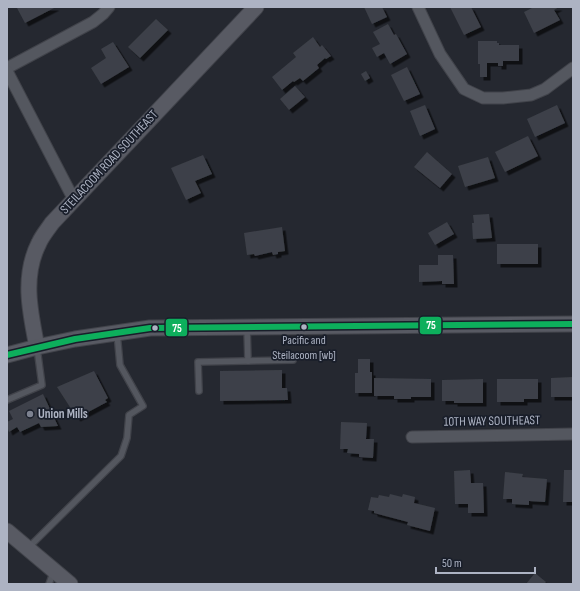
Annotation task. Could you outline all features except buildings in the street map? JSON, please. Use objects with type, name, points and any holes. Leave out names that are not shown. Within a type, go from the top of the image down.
[{"type":"main road","name":"STEILACOOM ROAD SOUTHEAST","points":[[36,347],[29,299],[28,279],[31,262],[39,243],[52,223],[256,7]]},
{"type":"main road","points":[[7,355],[75,339],[150,328],[573,324]]},
{"type":"main road","points":[[7,531],[28,548],[52,577],[70,584]]},
{"type":"street","points":[[74,200],[7,69],[93,22],[109,7]]},
{"type":"street","points":[[418,7],[440,54],[464,90],[483,98],[503,98],[531,95],[545,88],[573,68]]},
{"type":"street","name":"10TH WAY SOUTHEAST","points":[[412,436],[573,434]]},
{"type":"lane","points":[[247,327],[248,361]]},
{"type":"lane","points":[[28,548],[121,456],[127,438],[130,414],[143,406],[120,365],[116,332]]},
{"type":"lane","points":[[7,400],[42,385],[36,347]]},
{"type":"lane","points":[[199,391],[198,362],[293,360]]},
{"type":"transit line","name":"75","points":[[7,355],[75,339],[150,328],[573,324]]},
{"type":"place","name":"Pacific and Steilacoom [wb]","points":[[304,327]]},
{"type":"place","name":"Union Mills","points":[[30,414]]}]
